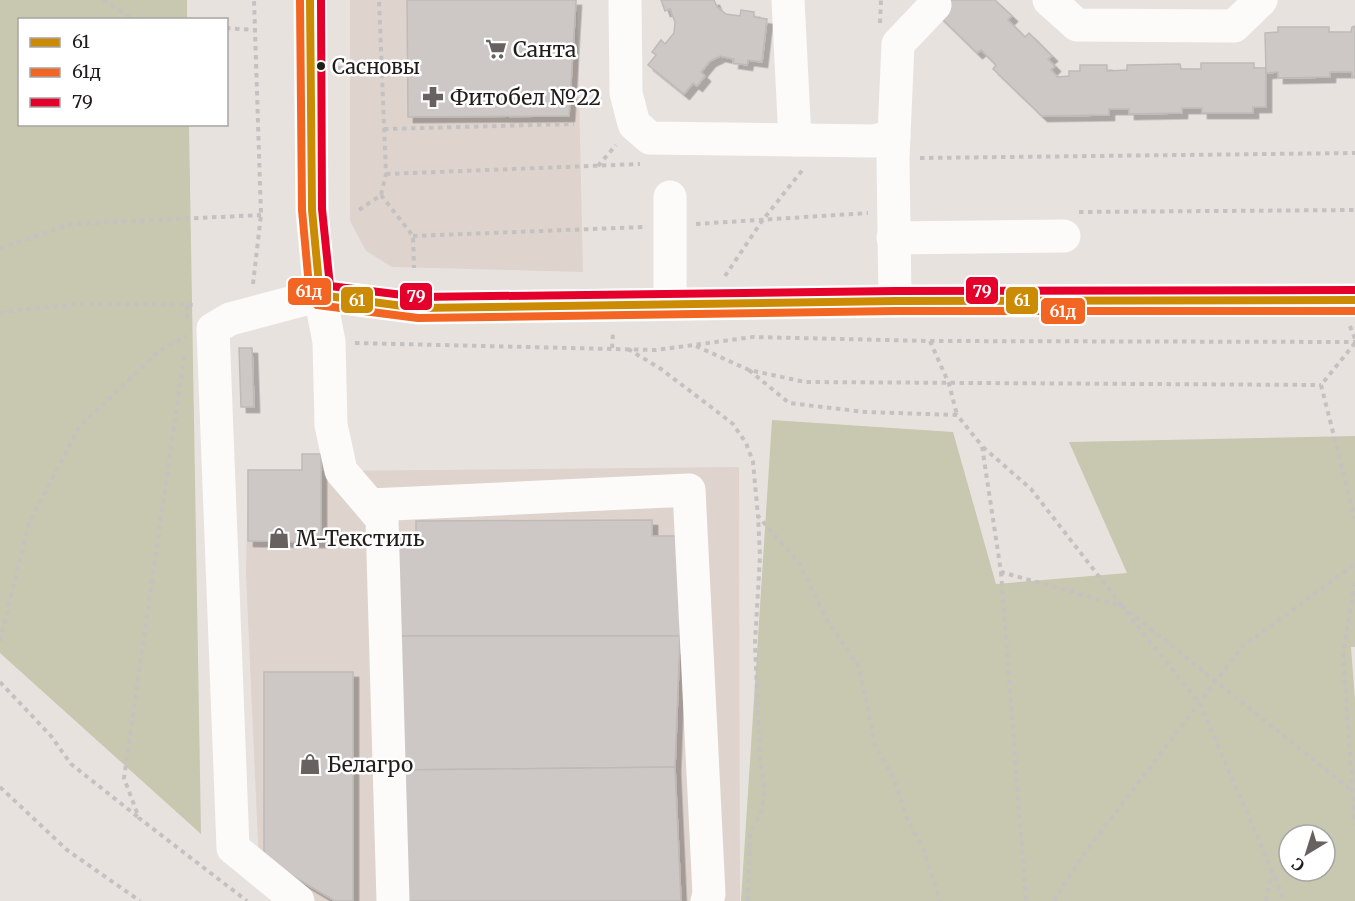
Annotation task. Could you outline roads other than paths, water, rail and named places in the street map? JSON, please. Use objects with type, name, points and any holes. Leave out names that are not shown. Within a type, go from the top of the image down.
[{"type":"street","points":[[310,0],[312,210],[320,295],[329,342],[331,425],[341,471],[382,519],[393,901]]},
{"type":"street","points":[[626,0],[626,93],[634,124],[650,138],[800,153],[874,141],[893,147]]},
{"type":"street","points":[[789,0],[800,153]]},
{"type":"street","points":[[1049,0],[1077,25],[1146,27],[1234,26],[1261,0]]},
{"type":"street","points":[[895,301],[892,238],[897,44],[935,5]]},
{"type":"street","points":[[670,197],[670,304]]},
{"type":"street","points":[[892,238],[1064,236]]},
{"type":"street","points":[[298,901],[233,848],[213,328],[230,319],[320,295],[418,308],[895,301],[1355,300]]},
{"type":"street","points":[[371,505],[689,489],[709,894],[706,901]]},
{"type":"place","name":"Санта","points":[[496,49]]},
{"type":"place","name":"Сасновы","points":[[321,66]]},
{"type":"place","name":"Фитобел №22","points":[[433,97]]},
{"type":"place","name":"М-Текстиль","points":[[279,538]]},
{"type":"place","name":"Белагро","points":[[310,764]]}]
